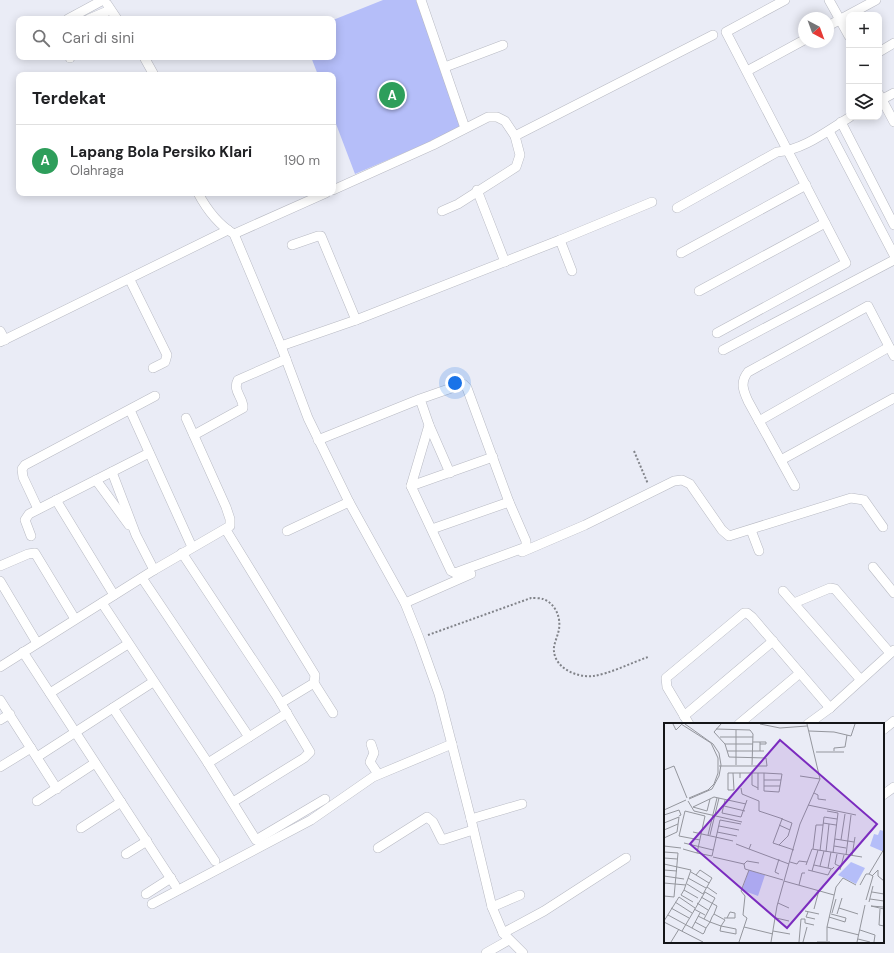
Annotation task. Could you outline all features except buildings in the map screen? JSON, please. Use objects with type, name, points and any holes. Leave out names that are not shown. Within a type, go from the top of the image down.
[{"type":"street","points":[[74,16],[103,0],[115,16]]},
{"type":"street","points":[[421,0],[466,128]]},
{"type":"street","points":[[717,333],[846,263],[726,32],[785,0]]},
{"type":"street","points":[[829,0],[846,30]]},
{"type":"street","points":[[834,22],[876,0]]},
{"type":"street","points":[[96,16],[110,10]]},
{"type":"street","points":[[515,136],[712,35]]},
{"type":"street","points":[[747,71],[798,43]]},
{"type":"street","points":[[882,50],[894,43]]},
{"type":"street","points":[[445,67],[503,45]]},
{"type":"street","points":[[146,60],[152,72]]},
{"type":"street","points":[[882,97],[894,93]]},
{"type":"street","points":[[882,101],[894,122]]},
{"type":"street","points":[[336,189],[488,117],[498,117],[505,121],[515,136],[520,155],[516,167],[477,190],[458,204],[442,211]]},
{"type":"street","points":[[677,208],[777,152],[788,151],[829,131],[846,119]]},
{"type":"street","points":[[841,122],[894,225]]},
{"type":"street","points":[[829,131],[894,255]]},
{"type":"street","points":[[681,253],[806,185]]},
{"type":"street","points":[[477,190],[505,262]]},
{"type":"street","points":[[200,196],[211,213],[231,232],[281,346],[308,418],[318,440],[349,502],[405,603],[420,638],[439,694],[492,907],[506,936],[522,953]]},
{"type":"street","points":[[0,330],[2,341],[231,232],[319,196]]},
{"type":"street","points":[[281,346],[356,320],[505,262],[652,202]]},
{"type":"street","points":[[699,291],[825,223]]},
{"type":"street","points":[[292,245],[321,236],[356,320]]},
{"type":"street","points":[[560,240],[572,271]]},
{"type":"street","points":[[723,350],[894,260]]},
{"type":"street","points":[[130,280],[167,355],[165,362],[153,368]]},
{"type":"street","points":[[795,486],[759,421],[743,388],[743,378],[748,372],[868,306],[894,356]]},
{"type":"street","points":[[759,421],[889,347]]},
{"type":"street","points":[[194,435],[243,408],[244,403],[236,389],[238,380],[286,359]]},
{"type":"street","points":[[318,440],[460,384],[465,386],[509,502],[526,541],[526,548]]},
{"type":"street","points":[[38,509],[23,477],[22,469],[25,465],[155,396]]},
{"type":"street","points":[[780,460],[894,398]]},
{"type":"street","points":[[420,399],[429,425],[450,472]]},
{"type":"street","points":[[130,410],[192,547]]},
{"type":"street","points":[[0,667],[154,570],[192,547],[226,530],[230,526],[230,519],[186,418]]},
{"type":"street","points":[[429,425],[411,486],[452,572],[455,573],[585,525],[674,481],[687,482],[725,534],[734,536],[852,498],[864,500],[883,527]]},
{"type":"street","points":[[31,536],[25,520],[29,514],[149,452]]},
{"type":"street","points":[[411,486],[493,457]]},
{"type":"street","points":[[112,472],[136,535],[154,570]]},
{"type":"street","points":[[96,480],[136,535]]},
{"type":"street","points":[[56,500],[114,595]]},
{"type":"street","points":[[287,531],[349,502]]},
{"type":"street","points":[[432,529],[509,502]]},
{"type":"street","points":[[226,530],[315,674],[314,683],[333,713]]},
{"type":"street","points":[[751,530],[759,551]]},
{"type":"street","points":[[405,603],[526,548]]},
{"type":"street","points":[[0,566],[28,554],[35,553],[75,619]]},
{"type":"street","points":[[182,554],[281,703],[307,744],[310,752],[308,755],[233,802]]},
{"type":"street","points":[[873,568],[894,593]]},
{"type":"street","points":[[142,578],[249,737]]},
{"type":"street","points":[[0,581],[37,643]]},
{"type":"street","points":[[794,603],[830,588],[835,589],[892,651],[830,708],[810,723]]},
{"type":"street","points":[[783,591],[860,679]]},
{"type":"street","points":[[102,603],[208,763],[256,840],[325,799]]},
{"type":"street","points":[[688,723],[666,683],[666,678],[744,614],[750,615],[830,708]]},
{"type":"street","points":[[684,716],[773,641]]},
{"type":"street","points":[[50,692],[128,644]]},
{"type":"street","points":[[23,652],[173,882],[146,894]]},
{"type":"street","points":[[741,723],[800,673]]},
{"type":"street","points":[[37,757],[75,731],[153,682]]},
{"type":"street","points":[[281,703],[314,683]]},
{"type":"street","points":[[0,700],[57,788]]},
{"type":"street","points":[[113,708],[215,861]]},
{"type":"street","points":[[208,763],[287,713]]},
{"type":"street","points":[[0,720],[10,714]]},
{"type":"street","points":[[884,729],[894,721]]},
{"type":"street","points":[[371,744],[374,753],[370,762],[378,774]]},
{"type":"street","points":[[152,904],[311,820],[378,774],[452,744]]},
{"type":"street","points":[[0,767],[31,748]]},
{"type":"street","points":[[37,801],[95,763]]},
{"type":"street","points":[[884,794],[894,787]]},
{"type":"street","points":[[81,828],[121,802]]},
{"type":"street","points":[[471,819],[522,804]]},
{"type":"street","points":[[378,848],[427,817],[433,822],[442,840],[473,830]]},
{"type":"street","points":[[126,854],[147,841]]},
{"type":"street","points":[[486,953],[506,936],[626,858]]},
{"type":"street","points":[[492,907],[520,895]]},
{"type":"path","points":[[634,451],[652,492]]},
{"type":"path","points":[[420,638],[531,598],[543,599],[552,605],[558,615],[559,627],[554,648],[557,661],[566,671],[581,677],[594,676],[648,657]]},
{"type":"shaded area","points":[[383,0],[416,0],[462,128],[355,174],[336,124],[336,72],[317,72],[312,60],[336,60],[336,19]]},
{"type":"place","name":"Lapang Bola Persiko Klari","points":[[392,95]]}]
